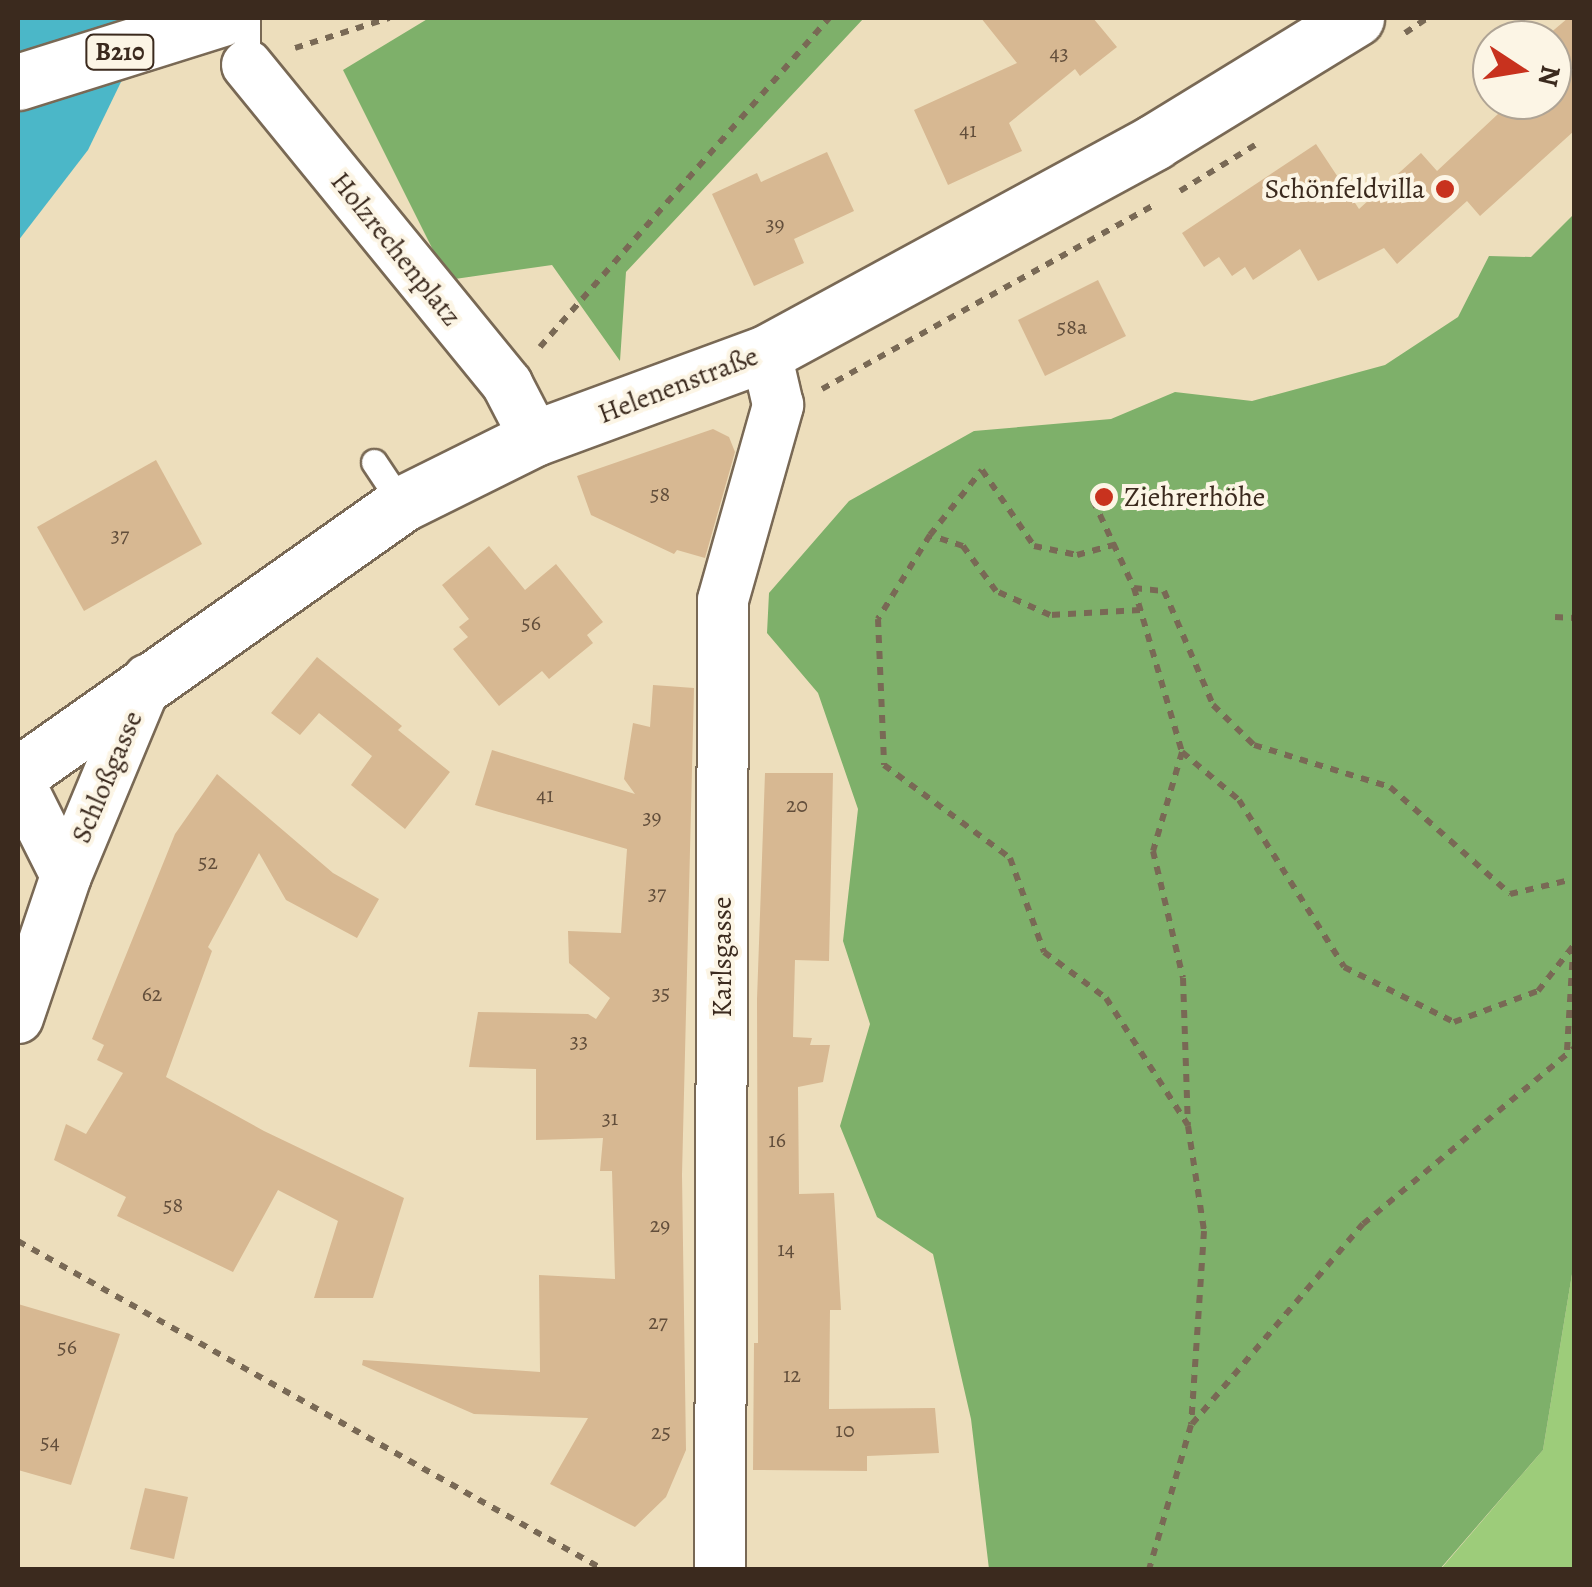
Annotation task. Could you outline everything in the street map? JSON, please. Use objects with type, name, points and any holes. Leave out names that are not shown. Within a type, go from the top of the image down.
[{"type":"street","name":"B210","points":[[18,82],[222,18]]},
{"type":"street","name":"Helenenstraße","points":[[18,778],[148,679],[388,483],[535,438],[766,353],[1154,142],[1356,18]]},
{"type":"street","name":"Holzrechenplatz","points":[[262,44],[436,298],[507,384],[535,438]]},
{"type":"street","name":"Karlsgasse","points":[[720,1570],[723,600],[778,404],[766,353]]},
{"type":"street","name":"Schloßgasse","points":[[18,1018],[66,876],[148,679]]},
{"type":"street","name":"Schloßgasse","points":[[18,778],[66,876]]},
{"type":"path","points":[[262,44],[390,18]]},
{"type":"path","points":[[507,384],[829,18]]},
{"type":"path","points":[[1117,544],[1077,555],[1034,546],[982,470],[930,535],[878,619],[884,765],[1010,858],[1044,952],[1106,998],[1188,1126]]},
{"type":"path","points":[[1092,500],[1117,544],[1134,588],[1182,752],[1153,851],[1183,978],[1188,1126],[1204,1231],[1191,1425],[1148,1570]]},
{"type":"path","points":[[930,535],[964,546],[996,591],[1050,615],[1140,610]]},
{"type":"path","points":[[1134,588],[1164,591],[1213,706],[1254,745],[1390,787],[1510,894],[1574,879]]},
{"type":"path","points":[[1555,617],[1574,618]]},
{"type":"path","points":[[1182,752],[1239,800],[1344,967],[1454,1022],[1538,991],[1574,947]]},
{"type":"path","points":[[1191,1425],[1362,1224],[1571,1049],[1574,947]]},
{"type":"path","points":[[18,1241],[604,1570]]},
{"type":"green space","points":[[429,18],[864,18],[626,272],[620,361],[552,265],[448,280],[343,70]]},
{"type":"green space","points":[[1574,214],[1574,1262],[1543,1450],[1440,1569],[989,1569],[971,1419],[933,1254],[877,1217],[840,1126],[870,1024],[843,941],[858,809],[818,693],[767,633],[769,593],[849,501],[974,431],[1111,419],[1175,392],[1252,401],[1385,365],[1458,317],[1489,256],[1531,257]]},
{"type":"green space","points":[[1574,1262],[1574,1569],[1440,1570],[1543,1450]]},
{"type":"water","points":[[18,18],[152,18],[88,150],[18,241]]},
{"type":"building","points":[[981,18],[1093,18],[1117,47],[1080,76],[1075,69],[1009,123],[1022,151],[948,185],[914,110],[1017,63]]},
{"type":"building","points":[[1574,18],[1574,131],[1480,216],[1467,201],[1397,264],[1384,248],[1318,281],[1300,249],[1253,280],[1245,267],[1232,276],[1219,257],[1204,267],[1182,233],[1316,144],[1359,209],[1421,153],[1437,171],[1492,120],[1572,120],[1572,20],[1566,20]]},
{"type":"building","points":[[827,152],[854,211],[794,239],[804,263],[754,286],[712,194],[757,173],[761,182]]},
{"type":"building","points":[[1098,280],[1126,336],[1045,376],[1018,320]]},
{"type":"building","points":[[713,429],[729,437],[735,452],[705,558],[677,550],[674,554],[591,515],[577,476]]},
{"type":"building","points":[[156,460],[202,544],[84,611],[37,527]]},
{"type":"building","points":[[489,546],[525,590],[556,564],[603,622],[587,635],[593,643],[549,679],[542,671],[499,706],[453,649],[468,637],[459,627],[469,619],[442,585]]},
{"type":"building","points":[[317,657],[402,726],[398,730],[450,772],[405,829],[351,785],[372,756],[319,713],[300,735],[271,713]]},
{"type":"building","points":[[653,685],[694,688],[682,1175],[686,1450],[666,1497],[635,1527],[550,1484],[588,1418],[474,1414],[362,1365],[363,1360],[540,1372],[539,1275],[615,1279],[612,1171],[600,1171],[603,1138],[536,1140],[536,1069],[469,1067],[478,1012],[588,1014],[596,1019],[610,998],[569,963],[568,931],[621,933],[627,849],[475,805],[492,750],[635,794],[624,779],[633,723],[650,727]]},
{"type":"building","points":[[765,773],[833,773],[829,961],[795,960],[793,1037],[812,1038],[810,1045],[830,1045],[823,1082],[798,1087],[799,1194],[834,1193],[841,1310],[830,1310],[829,1409],[935,1408],[939,1453],[867,1456],[867,1471],[753,1470],[754,1343],[758,1343],[757,999]]},
{"type":"building","points":[[217,774],[333,873],[379,899],[357,938],[286,900],[259,853],[208,947],[212,951],[166,1077],[264,1131],[404,1198],[373,1298],[314,1298],[338,1221],[278,1190],[233,1272],[117,1216],[126,1197],[54,1160],[66,1124],[86,1134],[123,1073],[97,1060],[104,1045],[92,1039],[175,834]]},
{"type":"building","points":[[18,1304],[120,1334],[71,1485],[18,1470]]},
{"type":"building","points":[[145,1488],[188,1497],[174,1559],[130,1549]]},
{"type":"place","name":"Schönfeldvilla","points":[[1445,189]]},
{"type":"place","name":"Ziehrerhöhe","points":[[1104,497]]}]
